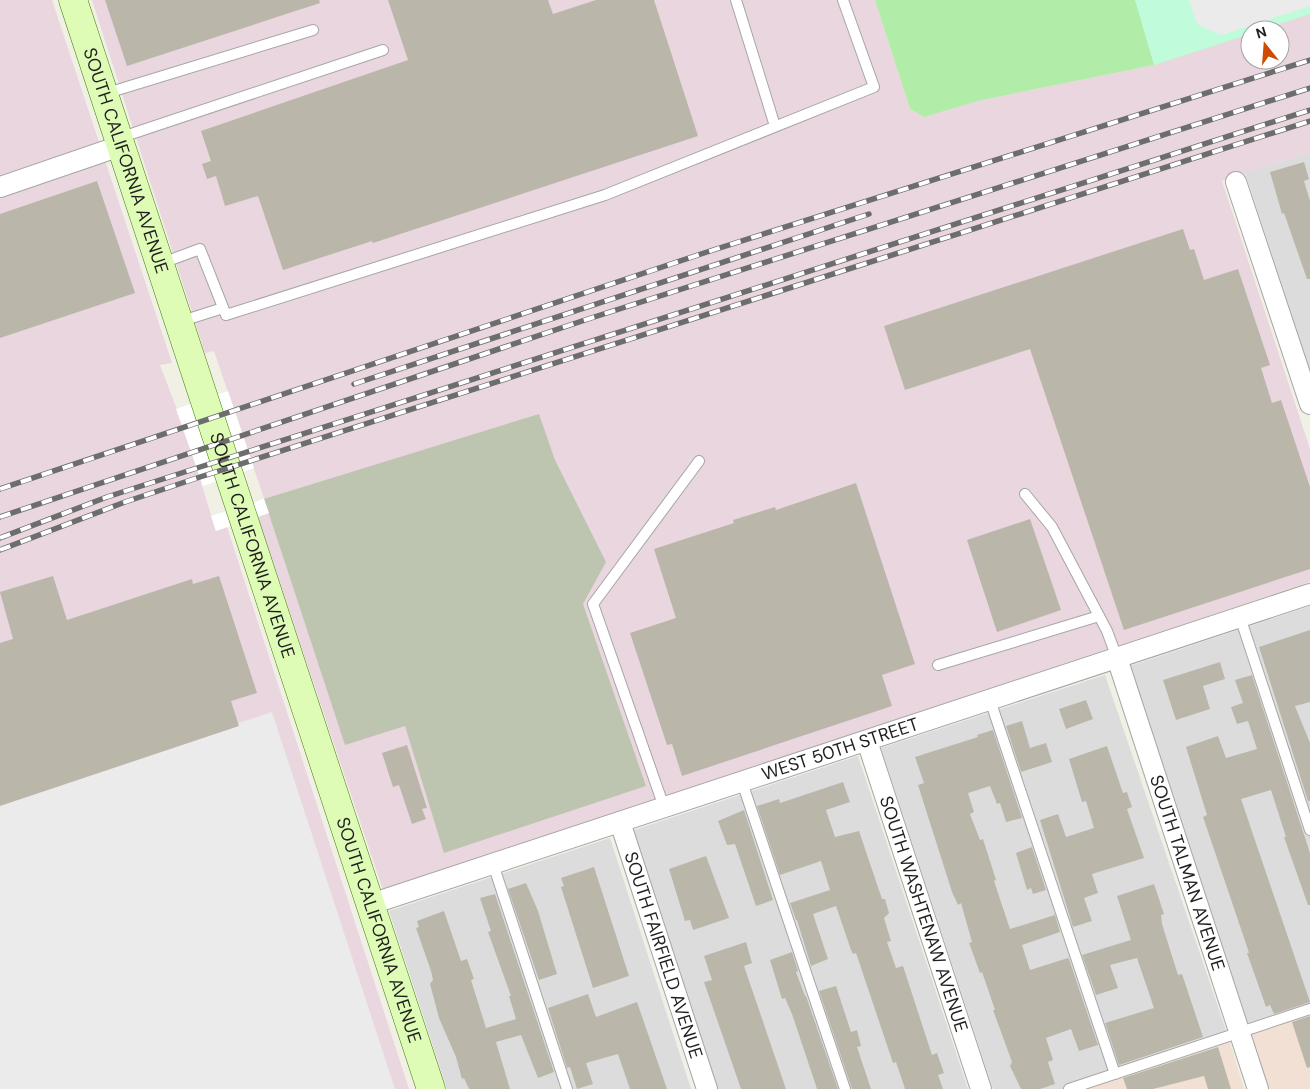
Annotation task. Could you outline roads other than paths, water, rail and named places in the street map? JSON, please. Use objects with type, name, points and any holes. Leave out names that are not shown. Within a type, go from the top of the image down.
[{"type":"street","name":"SOUTH CALIFORNIA AVENUE","points":[[72,0],[432,1089]]},
{"type":"street","points":[[0,187],[119,142]]},
{"type":"street","points":[[1236,182],[1310,404]]},
{"type":"street","name":"WEST 50TH STREET","points":[[371,904],[1310,594]]},
{"type":"street","name":"SOUTH TALMAN AVENUE","points":[[1117,658],[1258,1089]]},
{"type":"street","name":"SOUTH WASHTENAW AVENUE","points":[[867,741],[981,1089]]},
{"type":"street","name":"SOUTH FAIRFIELD AVENUE","points":[[620,822],[707,1089]]},
{"type":"lane","points":[[736,0],[775,126]]},
{"type":"lane","points":[[159,264],[200,249],[226,315],[605,195],[874,87],[843,0]]},
{"type":"lane","points":[[104,94],[313,30]]},
{"type":"lane","points":[[119,142],[383,50]]},
{"type":"lane","points":[[178,322],[223,308]]},
{"type":"lane","points":[[664,807],[593,604],[698,461]]},
{"type":"lane","points":[[1025,494],[1052,526],[1099,616],[1117,658]]},
{"type":"lane","points":[[938,665],[1099,616]]},
{"type":"lane","points":[[1240,617],[1310,830]]},
{"type":"lane","points":[[990,700],[1115,1074]]},
{"type":"lane","points":[[742,782],[844,1089]]},
{"type":"lane","points":[[493,864],[567,1089]]},
{"type":"lane","points":[[1069,1089],[1310,1009]]},
{"type":"railway","points":[[0,489],[707,252],[1310,60]]},
{"type":"railway","points":[[0,517],[588,319],[1310,88]]},
{"type":"railway","points":[[0,538],[107,497],[1310,110]]},
{"type":"railway","points":[[0,550],[125,502],[200,477],[1310,121]]},
{"type":"railway","points":[[354,384],[869,214]]}]
